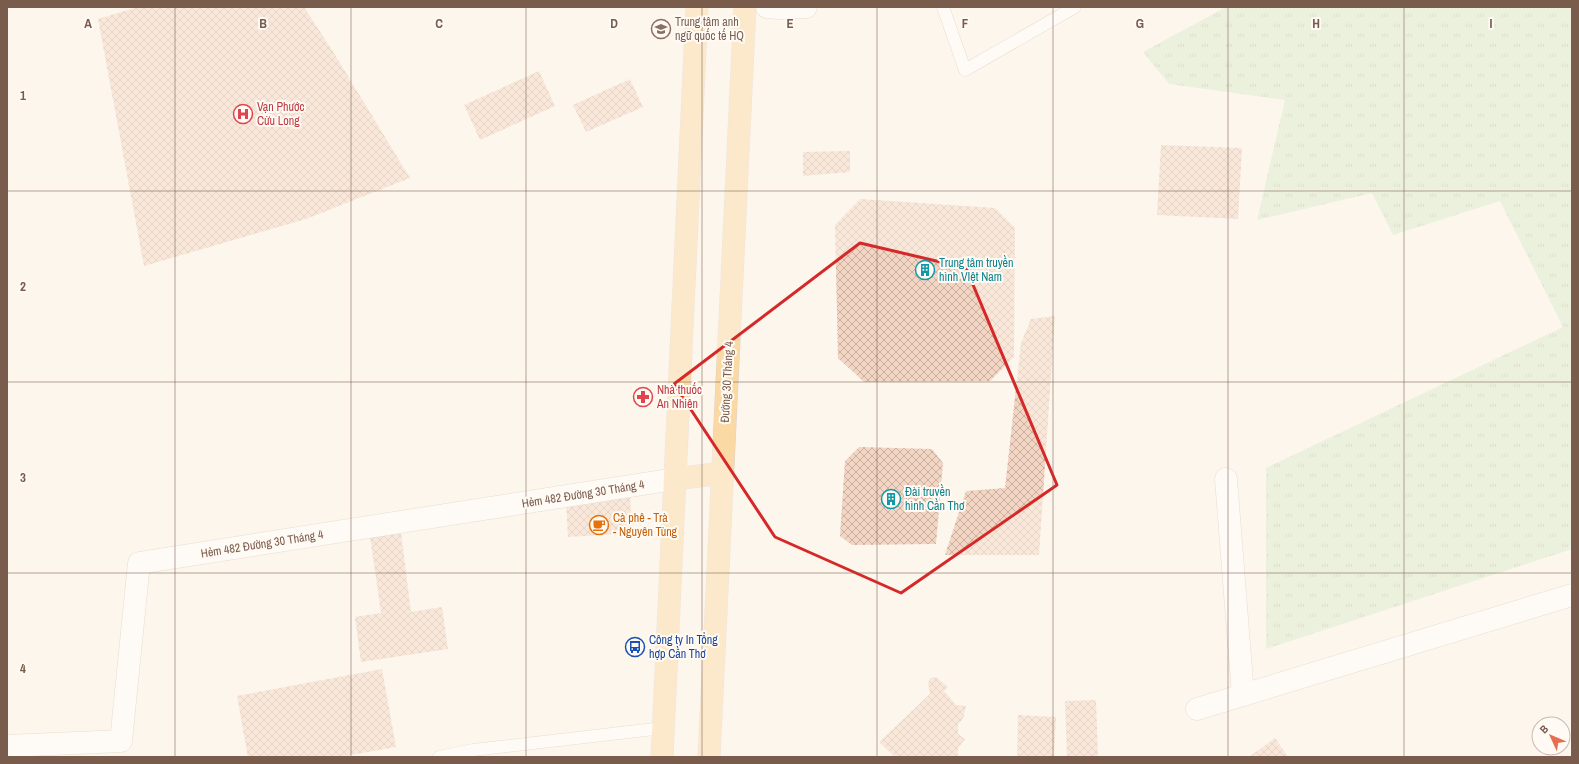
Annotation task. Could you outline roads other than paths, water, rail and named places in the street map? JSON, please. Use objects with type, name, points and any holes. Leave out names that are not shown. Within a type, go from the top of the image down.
[{"type":"main road","points":[[662,757],[697,7]]},
{"type":"main road","name":"Đường 30 Tháng 4","points":[[709,757],[745,7]]},
{"type":"main road","points":[[675,479],[723,473]]},
{"type":"street","points":[[767,7],[806,7]]},
{"type":"street","name":"Hẻm 482 Đường 30 Tháng 4","points":[[7,746],[121,741],[139,563],[675,479]]},
{"type":"street","points":[[1226,479],[1243,695]]},
{"type":"street","points":[[1197,709],[1572,595]]},
{"type":"lane","points":[[943,7],[965,70],[1076,7]]},
{"type":"lane","points":[[439,757],[473,750],[663,728]]},
{"type":"place","name":"Trung tâm anh ngữ quốc tế HQ","points":[[661,29]]},
{"type":"place","name":"Vạn Phước Cửu Long","points":[[243,114]]},
{"type":"place","name":"Trung tâm truyền hình VIệt Nam","points":[[925,270]]},
{"type":"place","name":"Nhà thuốc An Nhiên","points":[[643,397]]},
{"type":"place","name":"Đài truyền hình Cần Thơ","points":[[891,499]]},
{"type":"place","name":"Cà phê - Trà - Nguyên Tùng","points":[[599,525]]},
{"type":"place","name":"Công ty In Tổng hợp Cần Thơ","points":[[635,647]]}]
